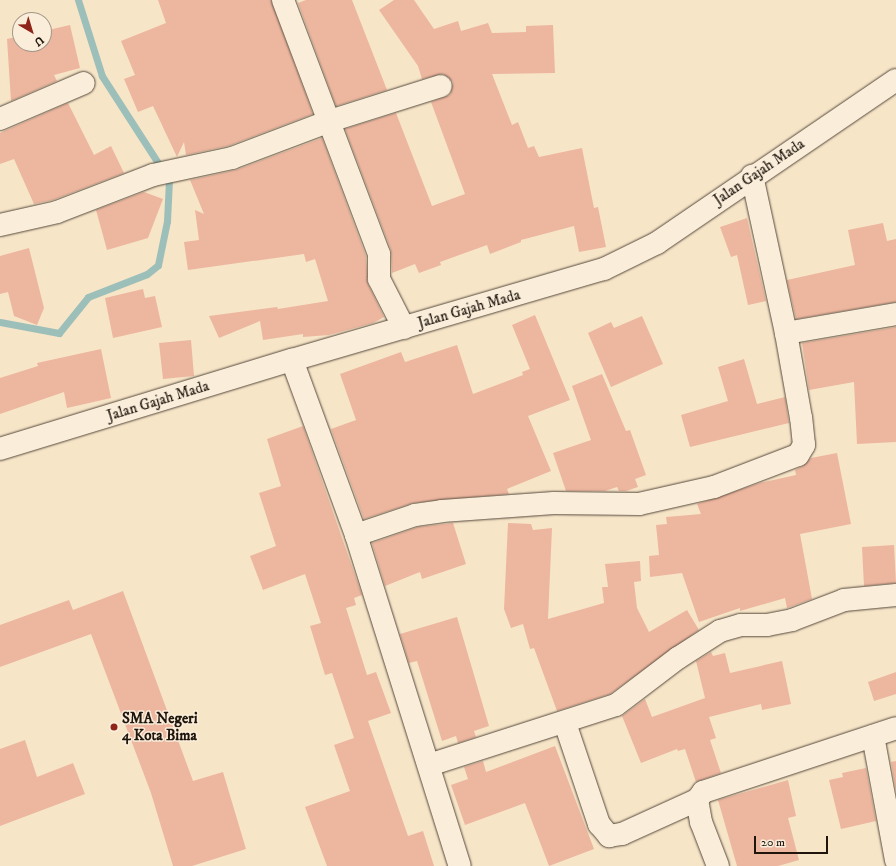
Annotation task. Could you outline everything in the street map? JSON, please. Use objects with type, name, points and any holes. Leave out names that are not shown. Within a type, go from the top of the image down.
[{"type":"street","points":[[283,0],[379,254],[379,279],[404,328]]},
{"type":"street","name":"Jalan Gajah Mada","points":[[0,449],[292,360],[604,269],[657,243],[752,176],[896,80]]},
{"type":"street","points":[[0,119],[84,82]]},
{"type":"street","points":[[0,225],[58,212],[153,175],[232,158],[330,121],[441,86]]},
{"type":"street","points":[[356,535],[415,515],[442,511],[554,503],[639,504],[714,487],[798,455],[804,445],[786,333],[752,176]]},
{"type":"street","points":[[786,333],[896,314]]},
{"type":"street","points":[[292,360],[356,535],[460,866]]},
{"type":"street","points":[[429,765],[565,723],[616,705],[678,658],[720,631],[741,625],[767,624],[792,620],[844,600],[896,595]]},
{"type":"street","points":[[565,723],[599,824],[609,836],[622,834],[697,800],[703,792],[719,785],[896,728]]},
{"type":"street","points":[[874,736],[896,860]]},
{"type":"street","points":[[697,800],[702,822],[718,866]]},
{"type":"building","points":[[158,0],[271,0],[313,114],[228,146],[186,155],[184,142],[177,157],[153,106],[138,112],[124,79],[135,75],[121,41],[166,23]]},
{"type":"building","points":[[306,0],[352,0],[387,90],[336,106],[298,3]]},
{"type":"building","points":[[394,0],[414,0],[434,29],[458,21],[461,31],[488,23],[492,33],[526,32],[526,26],[553,25],[555,73],[492,74],[512,125],[518,122],[528,148],[534,146],[539,157],[582,148],[594,208],[598,207],[606,247],[579,252],[574,226],[521,240],[521,242],[490,254],[487,245],[440,262],[441,265],[419,273],[415,264],[392,273],[391,250],[345,129],[396,113],[432,206],[465,194],[431,102],[450,95],[453,82],[443,74],[422,79],[418,66],[379,10]]},
{"type":"building","points":[[70,25],[80,68],[54,75],[57,81],[11,101],[7,39],[12,38],[12,52],[52,52],[52,29]]},
{"type":"building","points":[[68,103],[94,155],[111,146],[124,173],[53,200],[34,204],[14,159],[0,164],[0,133]]},
{"type":"building","points":[[322,138],[366,256],[368,284],[384,317],[373,323],[329,335],[303,337],[303,334],[263,340],[260,321],[219,338],[209,316],[277,307],[278,309],[328,301],[315,259],[306,262],[304,254],[188,270],[184,242],[199,240],[195,210],[204,214],[190,180],[236,170]]},
{"type":"building","points":[[144,192],[163,199],[148,238],[107,250],[96,210]]},
{"type":"building","points":[[747,218],[766,301],[748,305],[737,255],[731,257],[720,227]]},
{"type":"building","points":[[883,223],[887,241],[896,239],[896,302],[796,319],[787,280],[855,265],[848,230]]},
{"type":"building","points":[[29,248],[44,308],[37,325],[14,316],[8,292],[0,294],[0,256]]},
{"type":"building","points":[[143,289],[145,298],[155,296],[162,327],[113,338],[105,298]]},
{"type":"building","points":[[535,315],[570,400],[528,416],[551,471],[507,489],[509,494],[413,503],[364,519],[331,429],[356,420],[340,374],[401,352],[405,362],[457,345],[473,394],[523,375],[522,372],[530,369],[512,325]]},
{"type":"building","points":[[642,316],[663,364],[611,387],[588,333],[611,322],[614,328]]},
{"type":"building","points":[[896,327],[896,442],[857,444],[854,382],[809,390],[802,343]]},
{"type":"building","points":[[191,340],[194,376],[163,379],[159,343]]},
{"type":"building","points":[[101,349],[111,398],[67,408],[64,392],[0,414],[0,378],[38,366],[37,363]]},
{"type":"building","points":[[744,359],[757,404],[785,397],[789,423],[690,447],[681,415],[728,401],[718,367]]},
{"type":"building","points":[[602,374],[626,431],[630,430],[646,475],[635,479],[638,487],[626,491],[619,491],[617,487],[605,491],[566,491],[553,453],[591,440],[572,386]]},
{"type":"building","points":[[303,426],[362,595],[354,598],[356,605],[346,608],[367,675],[376,672],[391,713],[368,721],[408,836],[423,831],[434,866],[327,866],[305,807],[350,791],[334,745],[354,738],[332,673],[325,675],[310,626],[321,623],[305,574],[263,590],[250,556],[276,546],[259,493],[281,486],[267,439]]},
{"type":"building","points":[[837,453],[851,524],[800,534],[812,599],[787,608],[785,598],[740,611],[740,608],[699,622],[682,573],[650,577],[649,556],[659,555],[656,525],[667,524],[666,517],[701,514],[697,504],[760,483],[796,475],[795,470],[803,466],[811,458]]},
{"type":"building","points":[[453,523],[466,564],[422,579],[420,572],[385,586],[372,543],[418,527]]},
{"type":"building","points":[[508,523],[531,524],[533,530],[552,528],[548,619],[604,603],[602,587],[608,587],[605,564],[640,561],[641,581],[634,582],[637,608],[649,632],[687,610],[699,630],[610,694],[557,711],[534,648],[530,649],[523,624],[511,628],[504,609]]},
{"type":"building","points":[[894,545],[896,583],[864,586],[862,547]]},
{"type":"building","points":[[123,591],[193,781],[223,772],[246,849],[192,866],[173,866],[151,793],[91,634],[0,667],[0,625],[69,600],[73,610]]},
{"type":"building","points":[[457,617],[489,726],[474,731],[476,737],[458,743],[456,736],[442,741],[417,661],[409,663],[400,634]]},
{"type":"building","points":[[711,652],[713,656],[725,653],[730,673],[782,661],[791,704],[762,710],[761,704],[709,717],[716,738],[710,740],[721,773],[696,782],[685,749],[678,751],[677,749],[641,763],[622,716],[645,699],[652,717],[705,698],[696,661]]},
{"type":"building","points":[[896,672],[896,694],[874,701],[868,682]]},
{"type":"building","points":[[25,740],[37,777],[73,763],[85,794],[0,826],[0,749]]},
{"type":"building","points":[[555,746],[594,849],[549,866],[525,803],[465,825],[451,785],[468,779],[464,767],[483,761],[486,772]]},
{"type":"building","points":[[896,761],[896,791],[891,762]]},
{"type":"building","points":[[866,768],[876,821],[841,829],[829,780],[843,777],[842,773]]},
{"type":"building","points":[[788,780],[796,816],[788,818],[799,860],[778,866],[737,866],[718,800]]},
{"type":"waterway","points":[[0,322],[59,333],[88,297],[147,274],[158,265],[167,221],[169,180],[102,76],[78,0]]},
{"type":"place","name":"SMA Negeri 4 Kota Bima","points":[[114,727]]}]
